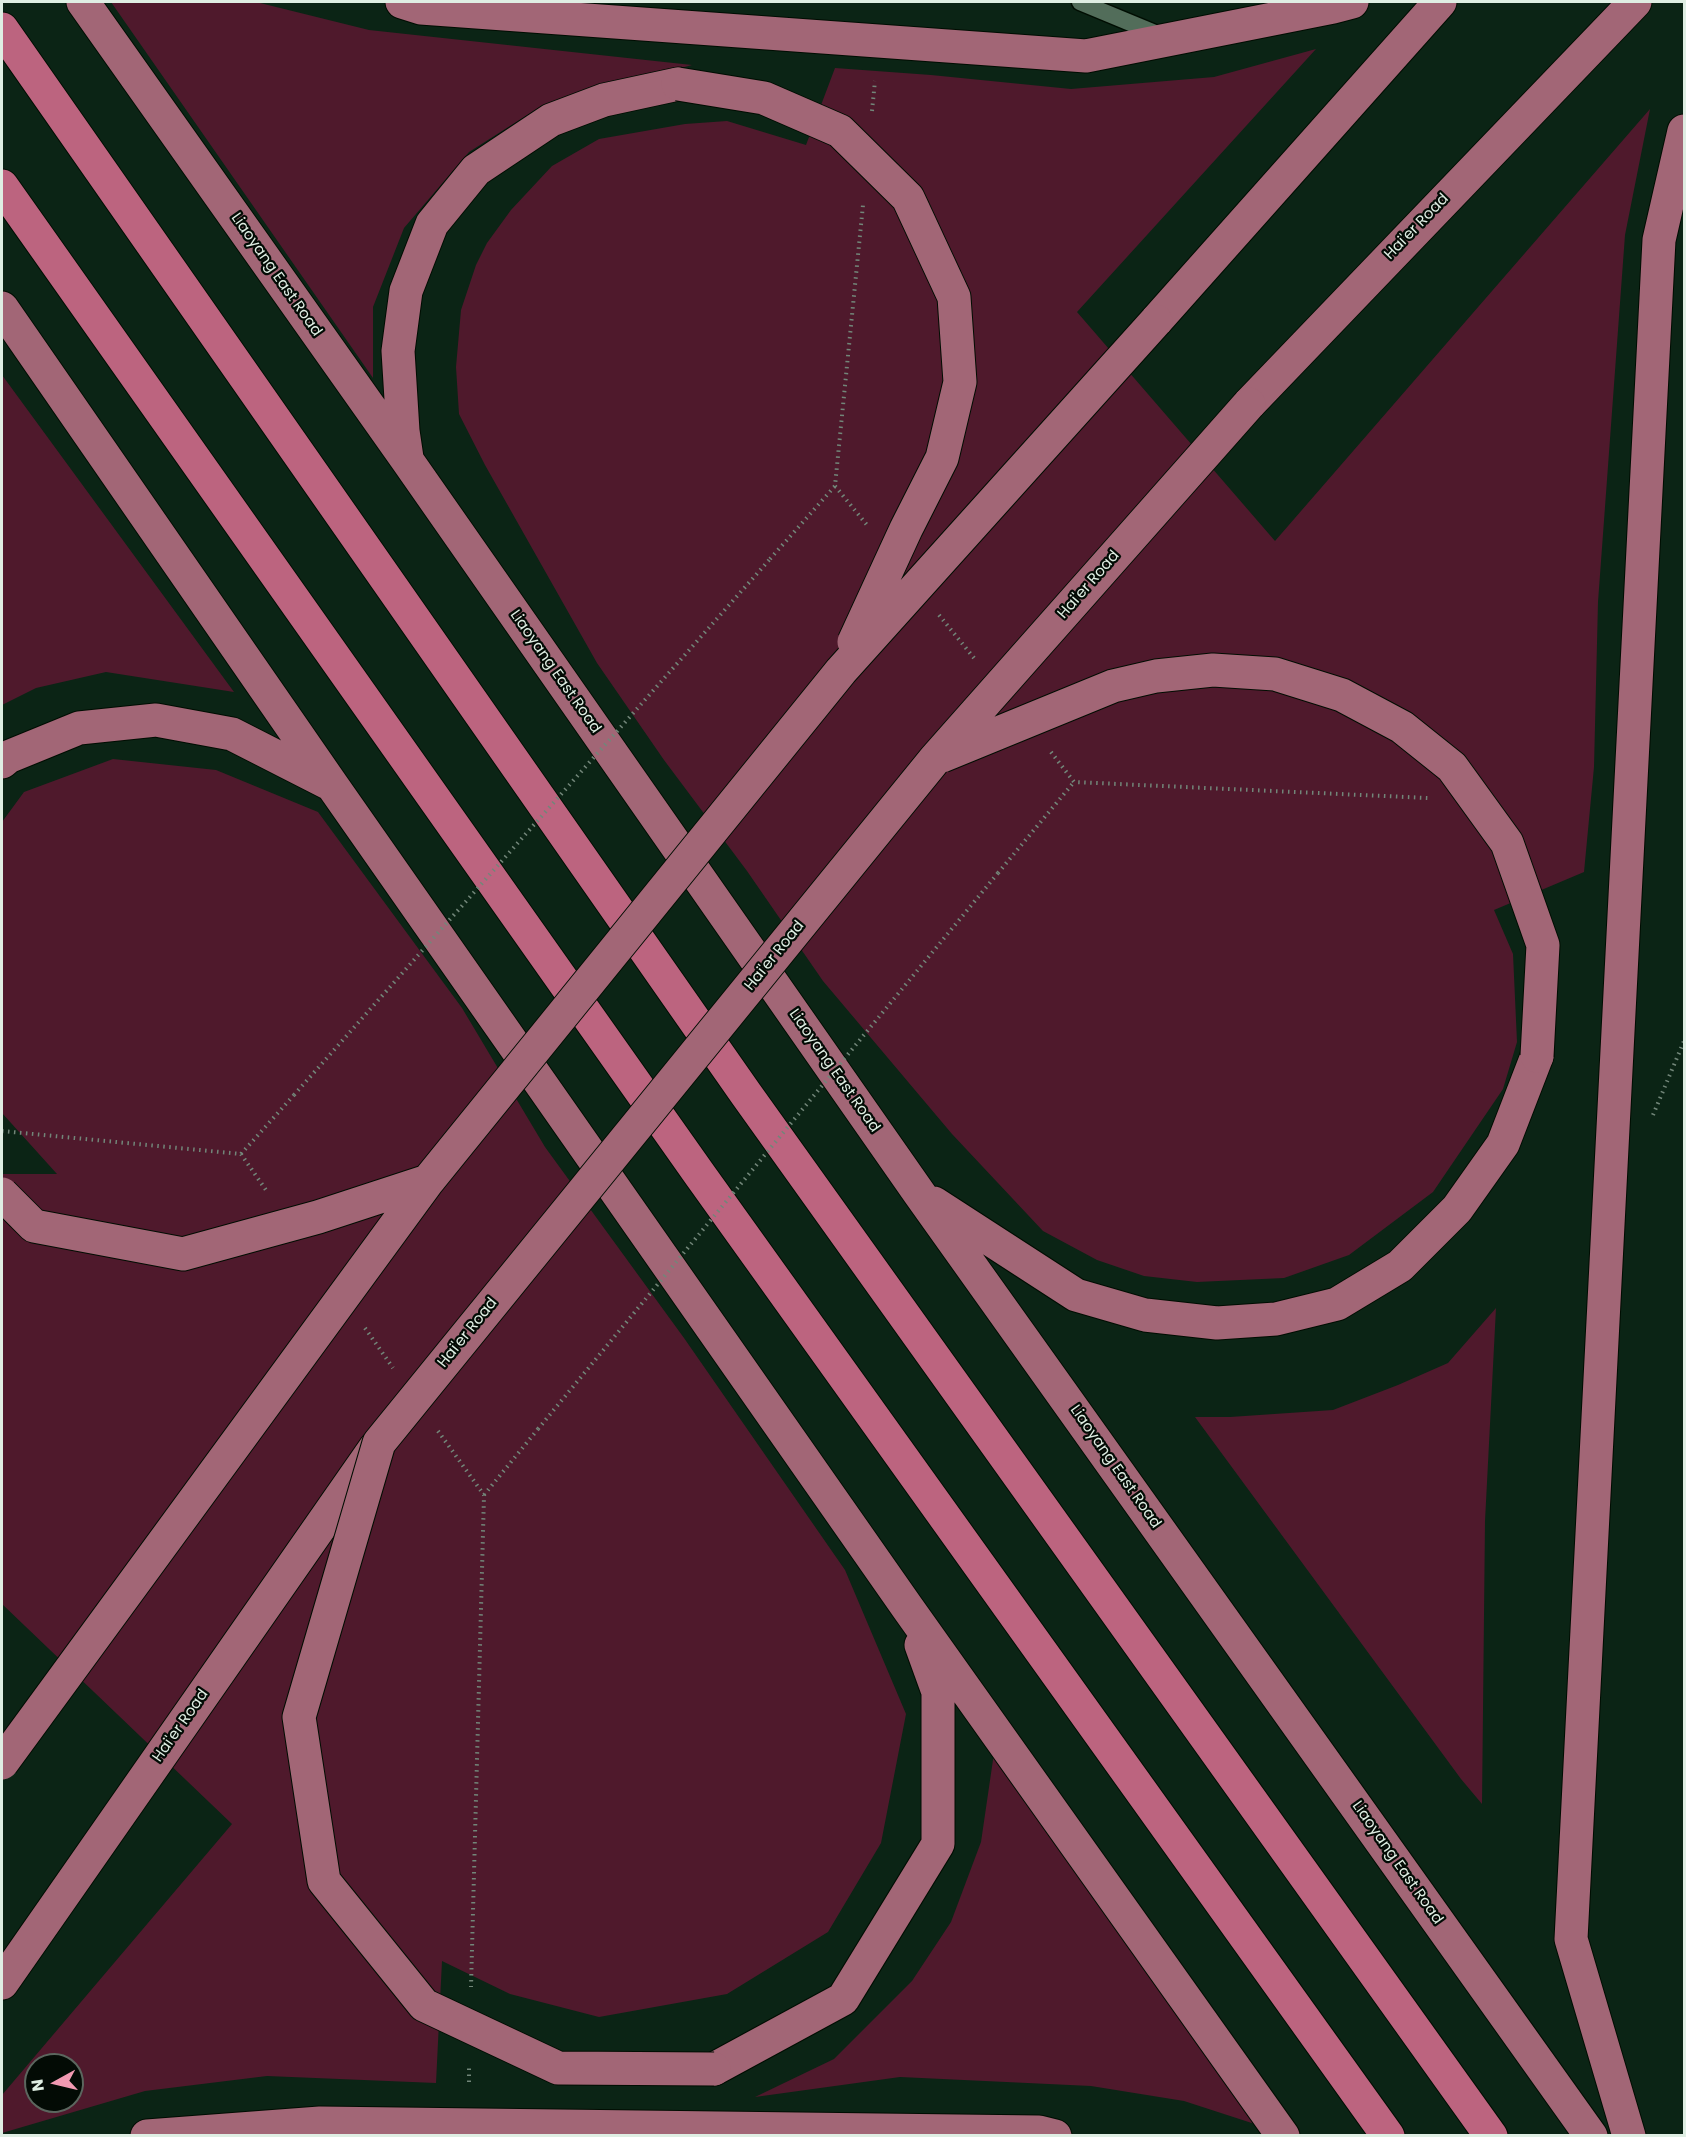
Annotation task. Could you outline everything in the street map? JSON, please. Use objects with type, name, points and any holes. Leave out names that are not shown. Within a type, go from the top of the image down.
[{"type":"highway","points":[[2,28],[746,1094],[1491,2136]]},
{"type":"highway","points":[[2,186],[700,1175],[1388,2136]]},
{"type":"main road","name":"Liaoyang East Road","points":[[83,2],[407,460],[919,1193],[1591,2136]]},
{"type":"main road","points":[[412,5],[1086,56],[1352,2]]},
{"type":"main road","points":[[2,1763],[428,1180],[841,671],[1440,2]]},
{"type":"main road","name":"Hai'er Road","points":[[2,1983],[379,1443],[935,759],[1249,404],[1635,2]]},
{"type":"main road","points":[[407,460],[398,351],[406,291],[432,224],[476,170],[551,120],[604,100],[678,84],[764,98],[840,131],[908,198],[954,297],[960,382],[942,458],[906,529],[841,671]]},
{"type":"main road","points":[[1629,2136],[1571,1939],[1659,240],[1684,131]]},
{"type":"main road","points":[[2,308],[332,785],[907,1607],[1283,2136]]},
{"type":"main road","points":[[919,1193],[1077,1295],[1145,1315],[1217,1323],[1276,1319],[1337,1304],[1400,1266],[1457,1209],[1503,1144],[1537,1056],[1543,945],[1507,843],[1452,767],[1402,727],[1342,695],[1275,674],[1213,670],[1156,676],[1113,686],[935,759]]},
{"type":"main road","points":[[2,762],[8,757],[79,728],[156,720],[232,734],[332,785]]},
{"type":"main road","points":[[2,1194],[34,1226],[183,1254],[318,1217],[428,1180]]},
{"type":"main road","points":[[379,1443],[299,1717],[324,1881],[424,2005],[558,2068],[714,2069],[843,1999],[938,1844],[938,1692],[907,1607]]},
{"type":"main road","points":[[147,2136],[320,2122],[937,2133],[1039,2132],[1055,2136]]},
{"type":"lane","points":[[412,5],[457,2]]},
{"type":"lane","points":[[1080,2],[1171,40]]},
{"type":"path","points":[[872,117],[875,81]]},
{"type":"path","points":[[2,1131],[241,1155],[835,486],[863,200]]},
{"type":"path","points":[[835,486],[872,532]]},
{"type":"path","points":[[932,606],[977,662]]},
{"type":"path","points":[[1044,745],[1074,782],[1430,798]]},
{"type":"path","points":[[471,1991],[484,1495],[1074,782]]},
{"type":"path","points":[[469,2059],[469,2082]]},
{"type":"shaded area","points":[[111,2],[256,2],[369,30],[692,65],[543,105],[469,152],[404,228],[373,307],[373,378]]},
{"type":"shaded area","points":[[1316,49],[1077,312],[1275,541],[1650,109],[1625,235],[1598,602],[1594,767],[1584,872],[1494,910],[1513,954],[1517,1042],[1503,1089],[1433,1192],[1349,1255],[1284,1278],[1197,1282],[1144,1276],[1097,1260],[1043,1231],[952,1134],[823,981],[747,871],[664,760],[597,663],[485,465],[459,414],[456,367],[461,310],[476,265],[487,243],[511,210],[552,166],[599,139],[685,124],[727,121],[806,145],[835,68],[1071,89],[1214,77]]},
{"type":"shaded area","points":[[2,375],[234,692],[106,672],[36,688],[2,705]]},
{"type":"shaded area","points":[[113,759],[216,770],[318,812],[462,1008],[545,1147],[684,1338],[845,1570],[906,1714],[881,1843],[828,1932],[727,1994],[599,2017],[510,1994],[442,1961],[436,2083],[267,2076],[145,2091],[84,2109],[84,2053],[38,2053],[232,1824],[2,1604],[2,1174],[57,1174],[2,1113],[2,822],[24,792]]},
{"type":"shaded area","points":[[1496,1308],[1485,1521],[1482,1804],[1461,1779],[1195,1417],[1333,1410],[1448,1363]]},
{"type":"shaded area","points":[[994,1753],[1264,2127],[1184,2101],[1091,2086],[900,2077],[755,2097],[834,2059],[912,1981],[951,1922],[981,1842]]},
{"type":"shaded area","points":[[24,2069],[24,2113],[70,2113],[2,2133],[2,2095]]}]
